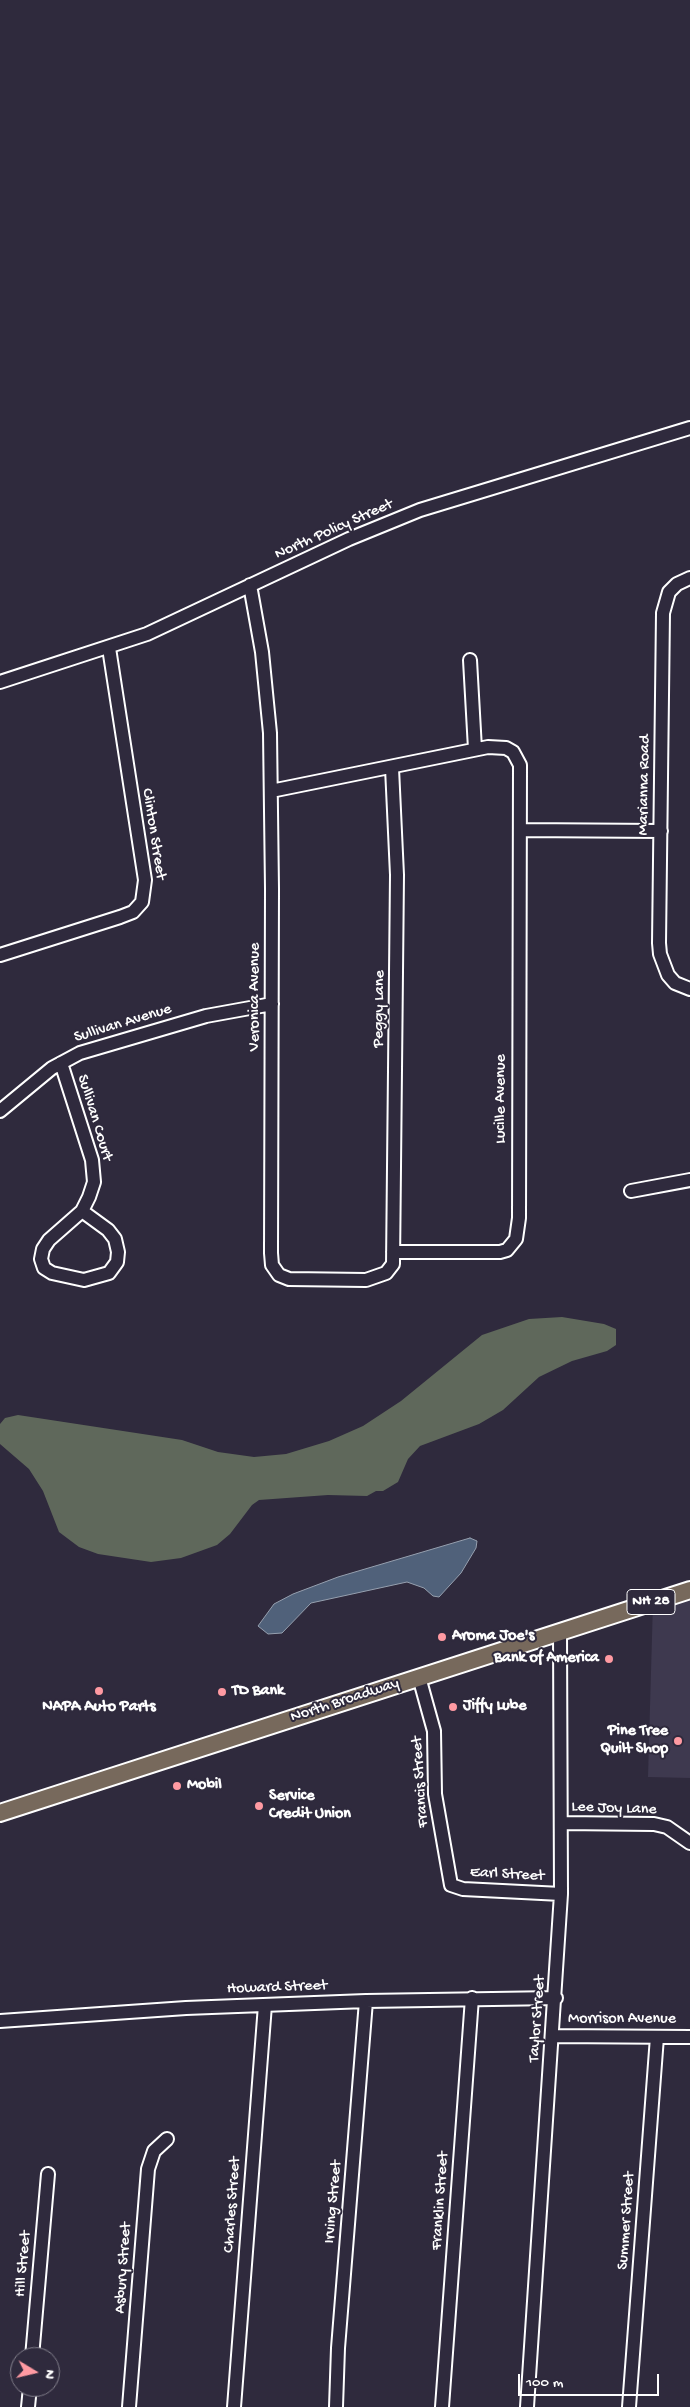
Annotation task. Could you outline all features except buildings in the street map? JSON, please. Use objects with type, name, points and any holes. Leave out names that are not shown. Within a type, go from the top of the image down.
[{"type":"main road","name":"North Broadway","points":[[0,1813],[690,1590]]},
{"type":"street","name":"North Policy Street","points":[[0,682],[109,648],[162,628],[349,539],[425,508],[690,428]]},
{"type":"street","name":"Marianna Road","points":[[690,578],[677,584],[669,592],[663,613],[660,954],[668,975],[675,983],[690,989]]},
{"type":"street","name":"Veronica Avenue","points":[[250,585],[268,708],[271,791],[272,1265],[279,1275],[289,1279],[366,1280],[386,1274],[393,1264],[393,1252]]},
{"type":"street","name":"Clinton Street","points":[[0,955],[120,917],[133,912],[142,902],[145,880],[109,648]]},
{"type":"street","points":[[470,660],[475,749]]},
{"type":"street","name":"Lucille Avenue","points":[[271,791],[392,768],[475,749],[506,748],[517,758],[521,775],[521,830],[519,1208],[516,1239],[507,1250],[500,1252],[393,1252]]},
{"type":"street","name":"Peggy Lane","points":[[392,768],[397,875],[393,1252]]},
{"type":"street","points":[[521,830],[661,831]]},
{"type":"street","name":"Sullivan Avenue","points":[[0,1111],[61,1063],[80,1053],[206,1016],[272,1004]]},
{"type":"street","name":"Sullivan Court","points":[[61,1063],[94,1168],[92,1190],[82,1211],[49,1240],[43,1249],[41,1259],[44,1268],[52,1273],[84,1280],[109,1273],[117,1262],[118,1252],[115,1239],[108,1230],[82,1211]]},
{"type":"street","points":[[631,1191],[690,1180]]},
{"type":"street","name":"Taylor Street","points":[[527,2407],[556,1998],[561,1894],[560,1632]]},
{"type":"street","name":"Francis Street","points":[[419,1677],[434,1731],[435,1794],[451,1886]]},
{"type":"street","name":"Lee Joy Lane","points":[[562,1823],[654,1824],[667,1827],[690,1843]]},
{"type":"street","name":"Earl Street","points":[[451,1886],[463,1889],[561,1894]]},
{"type":"street","name":"Howard Street","points":[[0,2021],[186,2008],[472,1998],[556,1998]]},
{"type":"street","name":"Franklin Street","points":[[442,2407],[472,1998]]},
{"type":"street","name":"Irving Street","points":[[336,2407],[338,2348],[366,2001]]},
{"type":"street","name":"Charles Street","points":[[234,2407],[265,2005]]},
{"type":"street","name":"Morrison Avenue","points":[[553,2036],[690,2037]]},
{"type":"street","name":"Summer Street","points":[[629,2407],[657,2036]]},
{"type":"street","name":"Asbury Street","points":[[129,2407],[148,2169],[154,2151],[167,2139]]},
{"type":"street","name":"Hill Street","points":[[33,2347],[48,2174]]},
{"type":"shaded area","points":[[690,1590],[690,1778],[648,1777],[653,1602]]},
{"type":"green space","points":[[562,1317],[604,1324],[616,1329],[616,1345],[607,1351],[572,1361],[539,1377],[503,1410],[479,1424],[420,1446],[408,1459],[398,1482],[383,1491],[376,1491],[367,1496],[328,1495],[259,1500],[252,1505],[230,1534],[217,1545],[181,1558],[151,1562],[98,1554],[79,1547],[59,1532],[43,1491],[29,1469],[0,1444],[0,1424],[5,1418],[18,1415],[182,1440],[218,1452],[254,1457],[286,1454],[329,1441],[363,1426],[401,1401],[482,1335],[529,1319]]},
{"type":"water","points":[[470,1538],[477,1541],[476,1548],[461,1573],[439,1597],[433,1596],[424,1588],[407,1582],[311,1603],[282,1633],[268,1634],[258,1626],[274,1604],[293,1594],[338,1577]]},
{"type":"place","name":"Aroma Joe's","points":[[442,1637]]},
{"type":"place","name":"Bank of America","points":[[609,1659]]},
{"type":"place","name":"NAPA Auto Parts","points":[[99,1691]]},
{"type":"place","name":"TD Bank","points":[[222,1692]]},
{"type":"place","name":"Jiffy Lube","points":[[453,1707]]},
{"type":"place","name":"Pine Tree Quilt Shop","points":[[678,1741]]},
{"type":"place","name":"Mobil","points":[[177,1786]]},
{"type":"place","name":"Service Credit Union","points":[[259,1806]]}]
